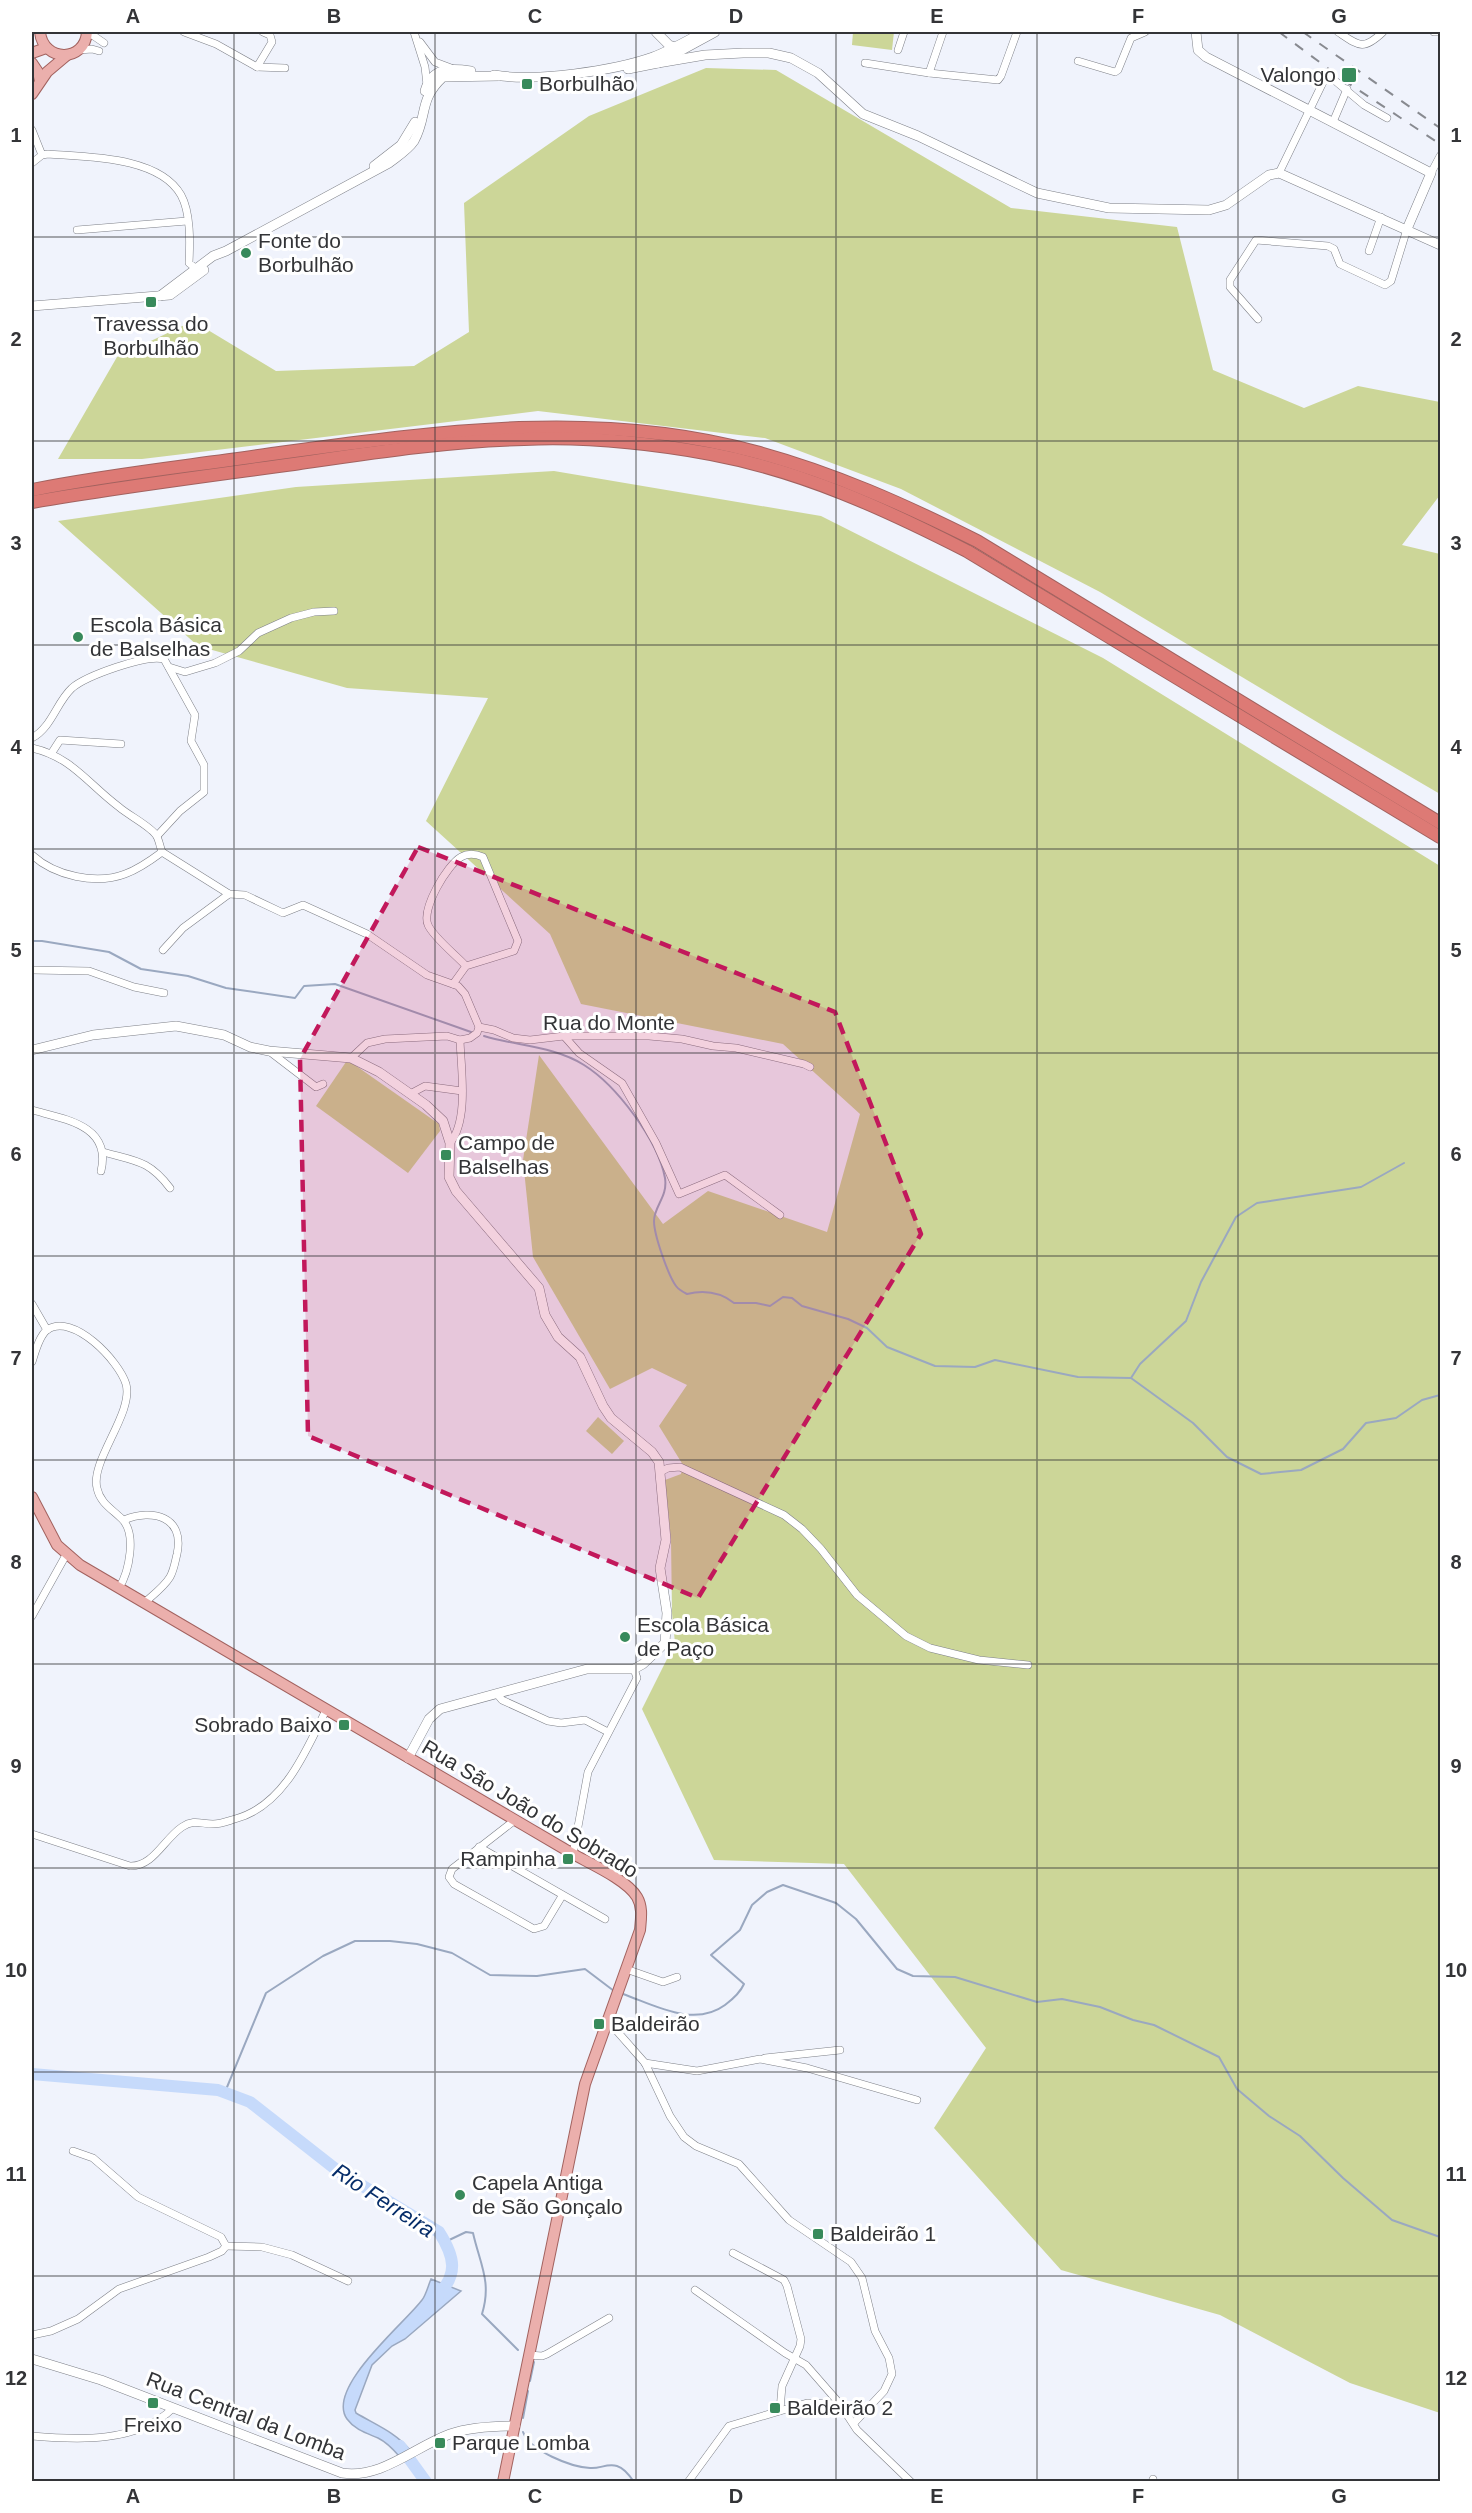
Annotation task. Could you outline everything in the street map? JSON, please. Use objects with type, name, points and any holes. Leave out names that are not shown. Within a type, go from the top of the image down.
[{"type":"highway","points":[[32,490],[461,430],[531,427],[629,430],[674,435],[755,451],[839,478],[901,504],[976,542],[1440,823]]},
{"type":"highway","points":[[32,502],[380,451],[525,439],[629,443],[712,454],[767,467],[838,491],[895,514],[967,550],[1440,837]]},
{"type":"main road","points":[[32,94],[43,76],[66,56],[79,50],[86,39],[87,32]]},
{"type":"main road","points":[[32,46],[40,33]]},
{"type":"main road","points":[[40,33],[47,49],[43,76]]},
{"type":"main road","points":[[32,53],[47,49],[56,55],[66,56]]},
{"type":"main road","points":[[32,63],[43,76]]},
{"type":"main road","name":"Rua São João do Sobrado","points":[[32,1497],[57,1545],[66,1555],[626,1885],[636,1896],[641,1916],[640,1930],[585,2084],[503,2481]]},
{"type":"street","points":[[87,32],[104,44]]},
{"type":"street","points":[[184,32],[216,44],[257,67],[285,68]]},
{"type":"street","points":[[257,67],[272,42],[270,35],[263,32]]},
{"type":"street","points":[[679,49],[692,45],[709,32]]},
{"type":"street","points":[[657,59],[709,32]]},
{"type":"street","points":[[709,32],[707,41],[710,52]]},
{"type":"street","points":[[898,50],[904,32]]},
{"type":"street","points":[[929,73],[943,32]]},
{"type":"street","points":[[865,63],[929,73],[998,80],[1017,32]]},
{"type":"street","points":[[1078,61],[1115,72],[1118,70],[1131,38],[1145,32]]},
{"type":"street","points":[[1196,32],[1198,50],[1206,57],[1431,173]]},
{"type":"street","points":[[1338,32],[1364,46],[1383,32]]},
{"type":"street","points":[[1434,32],[1440,32]]},
{"type":"street","points":[[659,33],[669,45],[679,49],[769,53],[791,58],[818,73],[863,114],[918,136],[1037,193],[1109,208],[1209,210],[1226,205],[1269,176],[1279,173],[1440,245]]},
{"type":"street","points":[[657,59],[661,46],[659,33]]},
{"type":"street","points":[[416,34],[435,62],[439,76]]},
{"type":"street","points":[[416,34],[429,86]]},
{"type":"street","points":[[692,45],[710,52]]},
{"type":"street","points":[[79,50],[99,51]]},
{"type":"street","points":[[425,67],[439,76],[539,78],[710,52]]},
{"type":"street","points":[[435,62],[451,68],[499,76]]},
{"type":"street","points":[[160,296],[226,251],[356,180],[403,148],[429,86],[451,68]]},
{"type":"street","points":[[1279,173],[1327,74],[1364,105],[1387,118]]},
{"type":"street","points":[[1333,122],[1347,89]]},
{"type":"street","points":[[32,130],[42,155]]},
{"type":"street","points":[[32,163],[42,155],[125,160],[165,178],[181,196],[187,221],[189,253],[195,259],[198,271]]},
{"type":"street","points":[[1258,319],[1230,287],[1230,280],[1256,240],[1328,246],[1334,249],[1340,264],[1385,285],[1391,281],[1407,229],[1440,156]]},
{"type":"street","points":[[1369,251],[1381,217]]},
{"type":"street","points":[[77,230],[187,221]]},
{"type":"street","points":[[32,306],[170,295],[185,286],[198,271]]},
{"type":"street","points":[[169,667],[185,672],[215,663],[239,651],[258,633],[291,618],[314,612],[334,611]]},
{"type":"street","points":[[32,738],[49,723],[73,687],[124,664],[155,657],[164,659],[195,715],[191,741],[204,765],[204,792],[180,811],[157,836]]},
{"type":"street","points":[[51,754],[60,740],[121,744]]},
{"type":"street","points":[[32,748],[71,764],[94,783],[104,795],[157,836],[162,852],[230,894],[245,895],[283,913],[303,905],[368,934],[427,975],[458,986],[465,994],[479,1027],[477,1033],[470,1038],[460,1040],[447,1036],[385,1039],[366,1043],[351,1058]]},
{"type":"street","points":[[32,855],[39,862],[66,874],[78,877],[108,878],[123,875],[144,866],[162,852]]},
{"type":"street","points":[[453,984],[466,966],[514,951],[518,947],[518,941],[483,857],[475,854],[463,855],[456,860],[429,901],[426,914],[428,925],[466,966]]},
{"type":"street","points":[[163,950],[183,928],[230,894]]},
{"type":"street","points":[[32,970],[89,971],[134,987],[164,993]]},
{"type":"street","points":[[32,1050],[93,1035],[176,1026],[224,1035],[250,1047],[269,1051],[351,1058],[379,1072],[443,1121],[450,1143],[449,1178],[456,1191],[539,1288],[545,1316],[558,1337],[580,1357],[611,1418],[652,1452],[659,1462],[666,1539],[660,1568],[668,1613],[668,1632],[665,1643],[656,1653],[634,1669],[587,1669],[440,1709],[429,1719],[408,1758]]},
{"type":"street","name":"Rua do Monte","points":[[479,1027],[513,1038],[530,1040],[564,1036],[650,1036],[682,1039],[713,1046],[736,1047],[810,1067]]},
{"type":"street","points":[[564,1036],[579,1053],[622,1083],[656,1143],[679,1194],[725,1175],[780,1215]]},
{"type":"street","points":[[450,1143],[458,1133],[462,1091],[460,1040]]},
{"type":"street","points":[[269,1051],[316,1087],[323,1084]]},
{"type":"street","points":[[410,1094],[425,1086],[462,1091]]},
{"type":"street","points":[[32,1110],[86,1127],[103,1152],[101,1171]]},
{"type":"street","points":[[103,1152],[148,1164],[170,1188]]},
{"type":"street","points":[[32,1304],[47,1330]]},
{"type":"street","points":[[32,1362],[44,1332],[69,1327],[82,1334],[108,1356],[125,1382],[126,1395],[117,1425],[99,1465],[96,1486],[101,1499],[124,1520],[130,1555],[125,1578],[119,1588]]},
{"type":"street","points":[[660,1472],[668,1468],[680,1467],[784,1515],[802,1529],[821,1549],[857,1595],[906,1636],[930,1648],[979,1660],[1028,1665]]},
{"type":"street","points":[[124,1520],[134,1516],[167,1519],[173,1524],[179,1538],[170,1577],[144,1603]]},
{"type":"street","points":[[32,1616],[66,1555]]},
{"type":"street","points":[[573,1854],[588,1772],[636,1678],[634,1669]]},
{"type":"street","points":[[497,1694],[502,1700],[548,1721],[561,1723],[585,1720],[608,1732]]},
{"type":"street","points":[[32,1834],[130,1866],[147,1862],[166,1840],[183,1826],[192,1822],[212,1824],[238,1818],[259,1808],[269,1800],[298,1768],[326,1710]]},
{"type":"street","points":[[501,1830],[504,1814]]},
{"type":"street","points":[[515,1820],[452,1869],[449,1877],[454,1884],[534,1929],[543,1926],[562,1896]]},
{"type":"street","points":[[479,1847],[605,1919]]},
{"type":"street","points":[[626,1969],[663,1982],[677,1977]]},
{"type":"street","points":[[608,2022],[645,2063],[670,2116],[684,2137],[696,2146],[739,2164],[789,2220],[851,2262],[857,2269],[864,2285],[875,2331],[889,2358],[892,2374],[890,2382],[875,2403],[854,2423]]},
{"type":"street","points":[[645,2063],[698,2071],[790,2054],[840,2050]]},
{"type":"street","points":[[760,2059],[807,2068],[917,2100]]},
{"type":"street","points":[[74,2151],[93,2158],[138,2197],[221,2237],[226,2246]]},
{"type":"street","points":[[226,2246],[262,2247],[292,2255],[348,2281]]},
{"type":"street","points":[[32,2335],[51,2331],[78,2319],[119,2289],[222,2252],[226,2246]]},
{"type":"street","points":[[733,2253],[784,2280],[801,2339],[782,2386],[780,2410]]},
{"type":"street","points":[[695,2290],[785,2353],[806,2365],[840,2404],[861,2434],[911,2481]]},
{"type":"street","points":[[529,2355],[547,2354],[609,2318]]},
{"type":"street","name":"Rua Central da Lomba","points":[[32,2359],[101,2380],[342,2473],[356,2475],[372,2472],[451,2434],[490,2426],[514,2426]]},
{"type":"street","points":[[688,2481],[729,2426],[807,2403],[840,2404]]},
{"type":"street","points":[[32,2436],[110,2437],[148,2425],[162,2418],[172,2408]]},
{"type":"highlighted area","points":[[418,847],[835,1012],[921,1234],[698,1598],[308,1436],[300,1059]]},
{"type":"green space","points":[[853,32],[894,32],[892,50],[852,45]]},
{"type":"green space","points":[[706,68],[776,70],[1011,208],[1177,227],[1213,370],[1304,408],[1358,386],[1440,402],[1440,495],[1402,545],[1440,554],[1440,794],[1100,592],[901,489],[765,438],[538,411],[142,459],[58,459],[117,357],[193,321],[276,371],[414,366],[469,332],[464,203],[589,116]]},
{"type":"green space","points":[[554,471],[821,516],[1103,658],[1440,866],[1440,2413],[1350,2383],[1220,2315],[1061,2270],[934,2128],[986,2048],[844,1864],[714,1860],[642,1709],[675,1643],[672,1613],[671,1540],[665,1480],[681,1474],[683,1465],[659,1426],[687,1385],[652,1368],[610,1389],[533,1257],[523,1160],[539,1055],[663,1224],[708,1191],[827,1232],[860,1114],[783,1044],[581,1004],[550,934],[426,821],[488,698],[347,688],[198,646],[58,521],[296,487]]},
{"type":"green space","points":[[346,1062],[352,1063],[439,1124],[440,1131],[408,1173],[316,1106]]},
{"type":"green space","points":[[598,1417],[624,1441],[612,1454],[586,1431]]},
{"type":"water","points":[[431,2279],[461,2291],[405,2339],[392,2346],[372,2365],[355,2410],[356,2413],[392,2434],[410,2450],[399,2456],[378,2438],[354,2426],[347,2419],[343,2406],[347,2391],[357,2374],[422,2300]]},
{"type":"waterway","points":[[32,941],[109,952],[141,969],[188,976],[226,988],[295,998],[304,986],[335,984],[471,1032]]},
{"type":"waterway","points":[[484,1036],[548,1050],[584,1065],[609,1086],[634,1115],[654,1147],[665,1178],[665,1191],[654,1221],[659,1245],[673,1281],[678,1289],[687,1294],[712,1293],[723,1296],[734,1303],[756,1303],[770,1306],[783,1297],[792,1298],[802,1306],[848,1319],[867,1328],[887,1347],[935,1366],[975,1367],[995,1360],[1078,1377],[1131,1378],[1193,1423],[1227,1457],[1261,1474],[1301,1470],[1343,1449],[1366,1423],[1396,1418],[1422,1400],[1440,1395]]},
{"type":"waterway","points":[[1131,1378],[1140,1364],[1186,1321],[1201,1282],[1236,1217],[1257,1203],[1361,1187],[1404,1163]]},
{"type":"waterway","points":[[623,1994],[687,2015],[713,2012],[725,2005],[736,1996],[744,1984],[711,1955],[740,1930],[752,1905],[767,1892],[783,1885],[836,1903],[856,1919],[897,1969],[913,1976],[955,1977],[1037,2002],[1062,1999],[1100,2007],[1133,2020],[1154,2025],[1219,2057],[1237,2089],[1269,2116],[1300,2136],[1343,2178],[1392,2220],[1440,2237]]},
{"type":"waterway","points":[[225,2092],[266,1993],[323,1956],[355,1941],[417,1944],[452,1953],[490,1975],[537,1976],[585,1969],[614,1991]]},
{"type":"waterway","name":"Rio Ferreira","points":[[32,2074],[218,2090],[250,2102],[338,2171],[439,2232],[449,2250],[452,2266],[448,2281],[436,2297]]},
{"type":"waterway","points":[[445,2242],[466,2232],[473,2233],[485,2282],[485,2303],[482,2314],[518,2350]]},
{"type":"waterway","points":[[530,2381],[534,2362]]},
{"type":"waterway","points":[[523,2418],[528,2391]]},
{"type":"waterway","points":[[523,2432],[534,2446],[552,2457],[582,2467],[617,2466],[624,2470],[634,2482]]},
{"type":"waterway","name":"Rio Ferreira","points":[[400,2446],[426,2482]]},
{"type":"railway","points":[[1279,32],[1345,81],[1440,144]]},
{"type":"railway","points":[[1303,32],[1440,128]]},
{"type":"place","name":"Valongo","points":[[1349,75]]},
{"type":"place","name":"Borbulhão","points":[[527,84]]},
{"type":"place","name":"Fonte do Borbulhão","points":[[246,253]]},
{"type":"place","name":"Travessa do Borbulhão","points":[[151,302]]},
{"type":"place","name":"Escola Básica de Balselhas","points":[[78,637]]},
{"type":"place","name":"Campo de Balselhas","points":[[446,1155]]},
{"type":"place","name":"Escola Básica de Paço","points":[[625,1637]]},
{"type":"place","name":"Sobrado Baixo","points":[[344,1725]]},
{"type":"place","name":"Rampinha","points":[[568,1859]]},
{"type":"place","name":"Baldeirão","points":[[599,2024]]},
{"type":"place","name":"Capela Antiga de São Gonçalo","points":[[460,2195]]},
{"type":"place","name":"Baldeirão 1","points":[[818,2234]]},
{"type":"place","name":"Freixo","points":[[153,2403]]},
{"type":"place","name":"Baldeirão 2","points":[[775,2408]]},
{"type":"place","name":"Parque Lomba","points":[[440,2443]]}]
